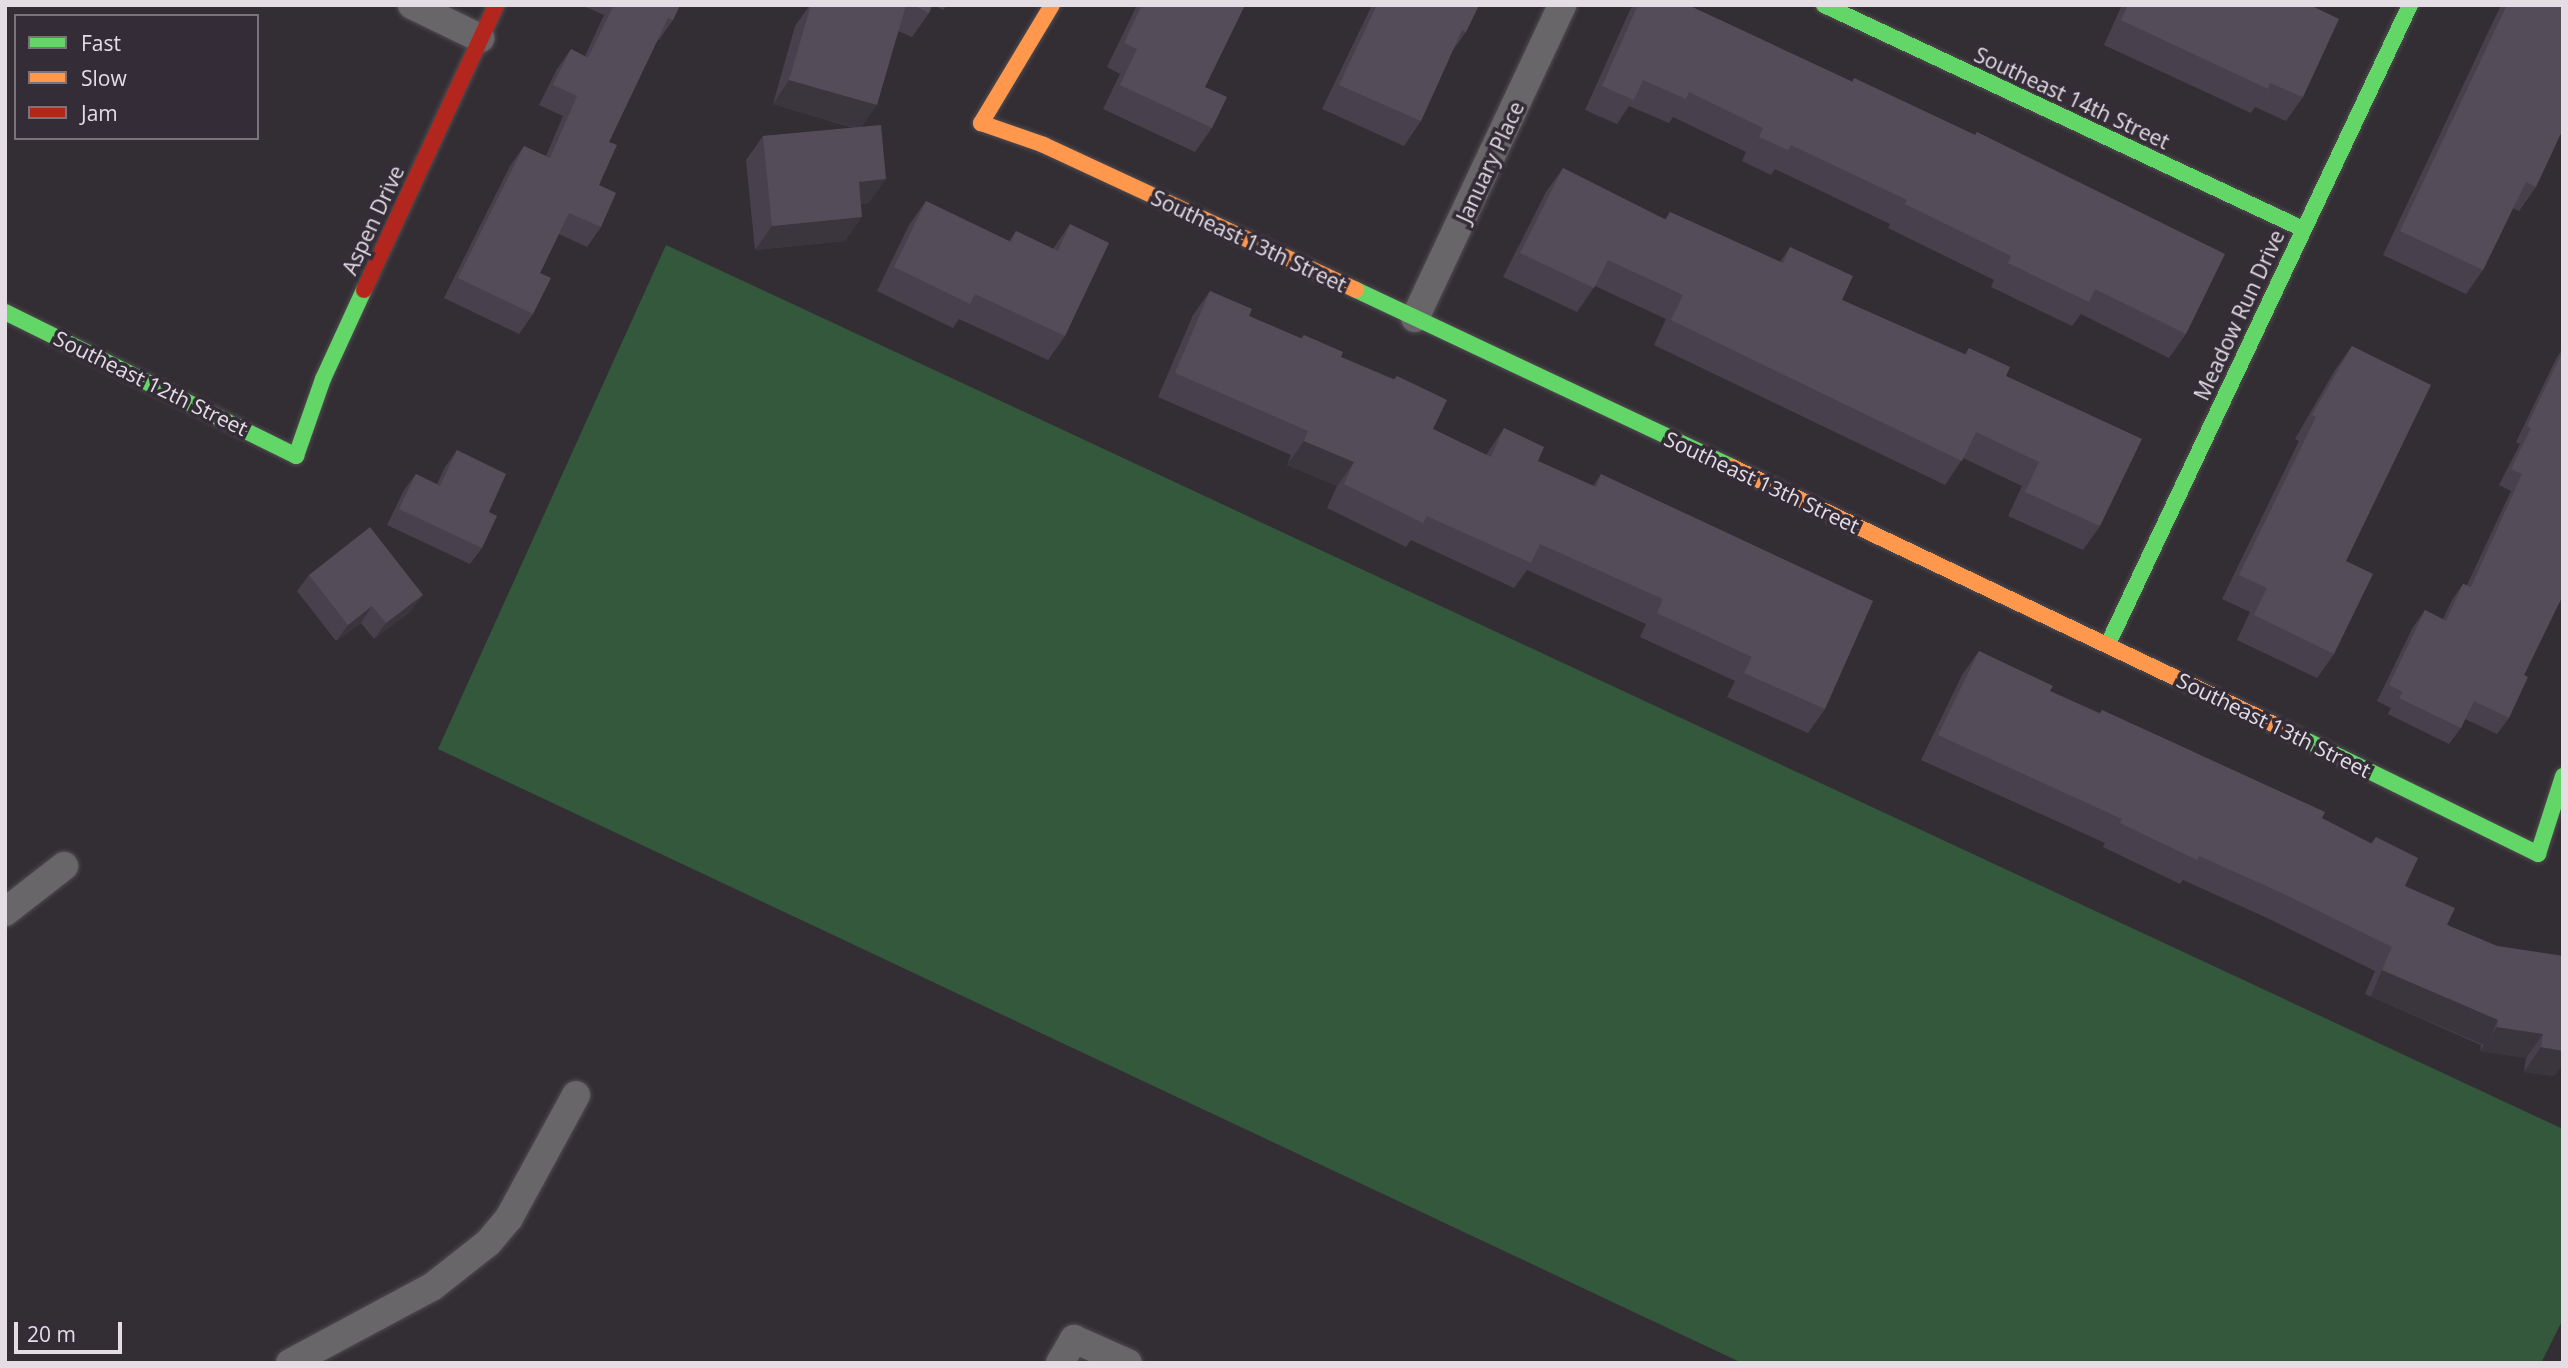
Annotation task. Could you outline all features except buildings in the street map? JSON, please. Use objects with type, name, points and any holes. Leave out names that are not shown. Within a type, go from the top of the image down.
[{"type":"street","points":[[412,5],[480,38]]},
{"type":"street","name":"Aspen Drive","points":[[296,457],[323,379],[496,5]]},
{"type":"street","name":"Southeast 13th Street","points":[[1052,5],[981,123],[1044,145],[1415,318],[2108,644],[2538,854],[2563,776]]},
{"type":"street","name":"January Place","points":[[1415,318],[1562,5]]},
{"type":"street","name":"Southeast 14th Street","points":[[1824,5],[2303,229]]},
{"type":"street","name":"Meadow Run Drive","points":[[2108,644],[2410,5]]},
{"type":"street","name":"Southeast 12th Street","points":[[5,312],[208,409],[296,457]]},
{"type":"street","points":[[5,912],[64,866]]},
{"type":"street","points":[[290,1363],[432,1287],[488,1243],[509,1218],[576,1095]]},
{"type":"street","points":[[1067,1351],[1128,1363]]},
{"type":"green space","points":[[666,245],[2563,1129],[2563,1319],[2541,1363],[1742,1363],[438,749]]},
{"type":"traffic: fast","points":[[1824,5],[2303,229]]},
{"type":"traffic: fast","points":[[2108,644],[2410,5]]},
{"type":"traffic: fast","points":[[5,312],[296,456],[323,379],[364,290]]},
{"type":"traffic: fast","points":[[1356,290],[1732,467]]},
{"type":"traffic: fast","points":[[2277,726],[2538,854],[2563,776]]},
{"type":"traffic: slow","points":[[1052,5],[981,123],[1044,145],[1356,290]]},
{"type":"traffic: slow","points":[[1732,467],[2277,726]]},
{"type":"traffic: jam","points":[[364,290],[496,5]]}]
